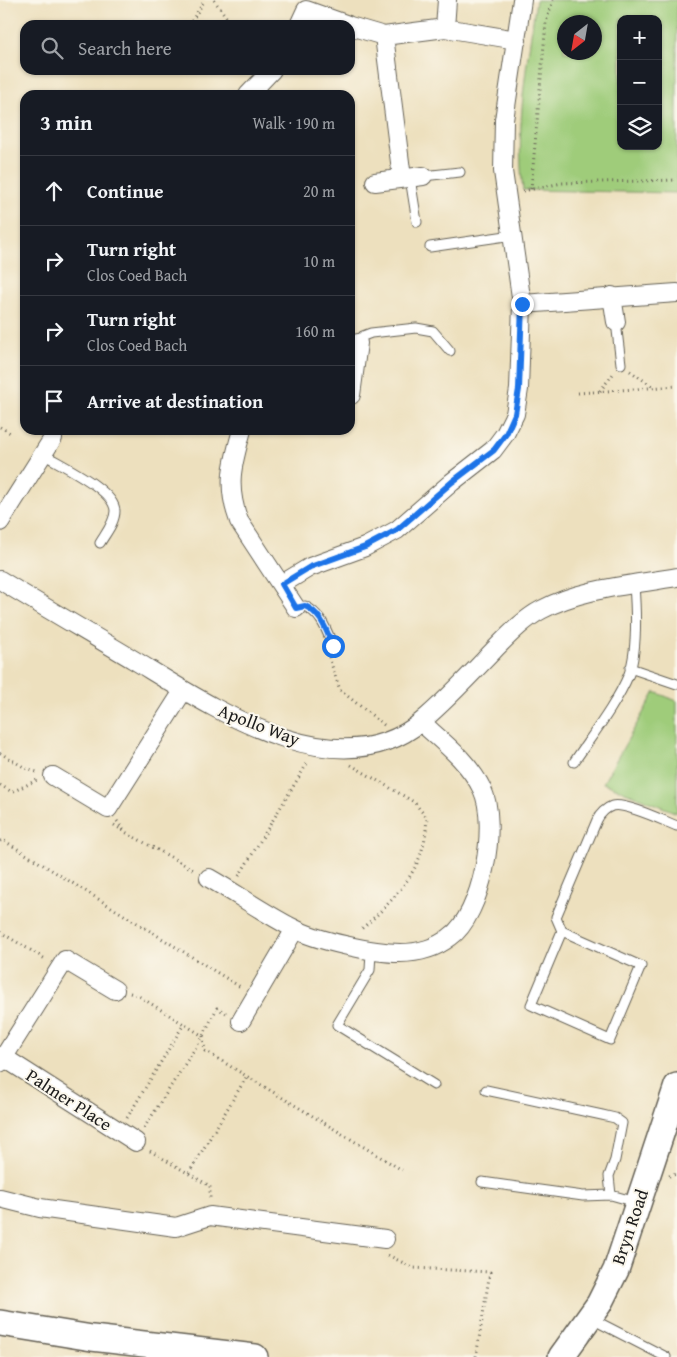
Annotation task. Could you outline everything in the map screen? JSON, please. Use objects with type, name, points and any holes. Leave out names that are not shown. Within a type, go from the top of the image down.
[{"type":"street","points":[[444,28],[447,0]]},
{"type":"street","points":[[282,584],[310,567],[365,547],[397,530],[452,482],[494,450],[506,434],[515,414],[519,389],[522,304],[503,170],[504,120],[522,0]]},
{"type":"street","points":[[304,12],[332,20]]},
{"type":"street","points":[[355,27],[384,36],[444,28],[516,40]]},
{"type":"street","points":[[375,182],[412,177],[384,36]]},
{"type":"street","points":[[253,90],[267,75]]},
{"type":"street","points":[[522,304],[612,296],[677,293]]},
{"type":"street","points":[[612,296],[616,322]]},
{"type":"street","points":[[355,356],[358,343]]},
{"type":"street","points":[[241,435],[230,494],[239,521],[296,608]]},
{"type":"street","points":[[0,522],[52,438]]},
{"type":"street","name":"Apollo Way","points":[[0,580],[183,691],[249,726],[282,738],[318,746],[350,748],[378,744],[398,737],[421,722],[512,632],[540,610],[572,596],[677,577]]},
{"type":"street","points":[[53,776],[108,809],[183,691]]},
{"type":"street","points":[[209,878],[295,929],[372,952],[402,953],[430,949],[451,937],[468,914],[487,857],[490,832],[488,808],[482,789],[463,763],[421,722]]},
{"type":"street","points":[[240,1021],[295,929]]},
{"type":"street","points":[[2,1060],[65,960],[115,990]]},
{"type":"street","name":"Palmer Place","points":[[2,1060],[136,1142]]},
{"type":"street","name":"Bryn Road","points":[[561,1357],[599,1304],[616,1270],[639,1203],[672,1118],[677,1086]]},
{"type":"street","points":[[0,1198],[40,1208],[176,1227],[210,1216],[385,1239]]},
{"type":"street","points":[[0,1323],[92,1338],[255,1357]]},
{"type":"lane","points":[[417,222],[412,177],[460,172]]},
{"type":"lane","points":[[430,247],[513,235]]},
{"type":"lane","points":[[616,322],[621,364]]},
{"type":"lane","points":[[358,343],[363,336],[371,333],[416,328],[433,331],[450,351]]},
{"type":"lane","points":[[42,454],[102,490],[111,499],[115,508],[114,518],[100,543]]},
{"type":"lane","points":[[574,762],[620,692],[630,668],[636,612],[634,585]]},
{"type":"lane","points":[[296,608],[305,606],[315,611],[322,620],[332,642]]},
{"type":"lane","points":[[630,668],[677,684]]},
{"type":"lane","points":[[562,931],[531,1005],[610,1040],[641,966],[562,931],[556,917],[598,820],[606,810],[612,806],[626,807],[677,826]]},
{"type":"lane","points":[[372,952],[370,970],[337,1025],[434,1085]]},
{"type":"lane","points":[[486,1090],[615,1118],[622,1123],[616,1160],[609,1176],[611,1195]]},
{"type":"lane","points":[[482,1182],[583,1196],[611,1195],[639,1203]]},
{"type":"lane","points":[[589,1318],[666,1357]]},
{"type":"path","points":[[192,20],[205,0]]},
{"type":"path","points":[[214,0],[228,20]]},
{"type":"path","points":[[531,189],[546,22],[553,0]]},
{"type":"path","points":[[507,194],[562,183],[677,180]]},
{"type":"path","points":[[600,391],[621,364],[652,386]]},
{"type":"path","points":[[578,393],[652,386],[677,386]]},
{"type":"path","points":[[0,427],[12,434]]},
{"type":"path","points":[[332,642],[324,642],[340,690],[398,737]]},
{"type":"path","points":[[230,890],[318,746]]},
{"type":"path","points":[[0,752],[26,769],[53,776]]},
{"type":"path","points":[[345,944],[378,915],[410,875],[423,847],[427,818],[414,802],[350,765]]},
{"type":"path","points":[[108,809],[125,832],[209,878]]},
{"type":"path","points":[[0,841],[3,840],[256,996]]},
{"type":"path","points":[[0,932],[60,968]]},
{"type":"path","points":[[115,990],[137,995],[203,1036]]},
{"type":"path","points":[[210,1216],[210,1186],[136,1142],[203,1036],[217,1008],[240,1021]]},
{"type":"path","points":[[118,1131],[184,1024]]},
{"type":"path","points":[[203,1036],[205,1051],[402,1170]]},
{"type":"path","points":[[189,1173],[247,1076]]},
{"type":"path","points":[[385,1239],[385,1254],[413,1268],[490,1272],[476,1357]]},
{"type":"green space","points":[[536,0],[677,0],[677,193],[523,190],[520,142],[526,71]]},
{"type":"green space","points":[[655,692],[677,701],[677,813],[603,783]]},
{"type":"route","points":[[333,646],[322,620],[315,611],[305,606],[296,608],[282,584],[310,567],[365,547],[397,530],[452,482],[494,450],[506,434],[515,414],[519,389],[522,304]]}]
